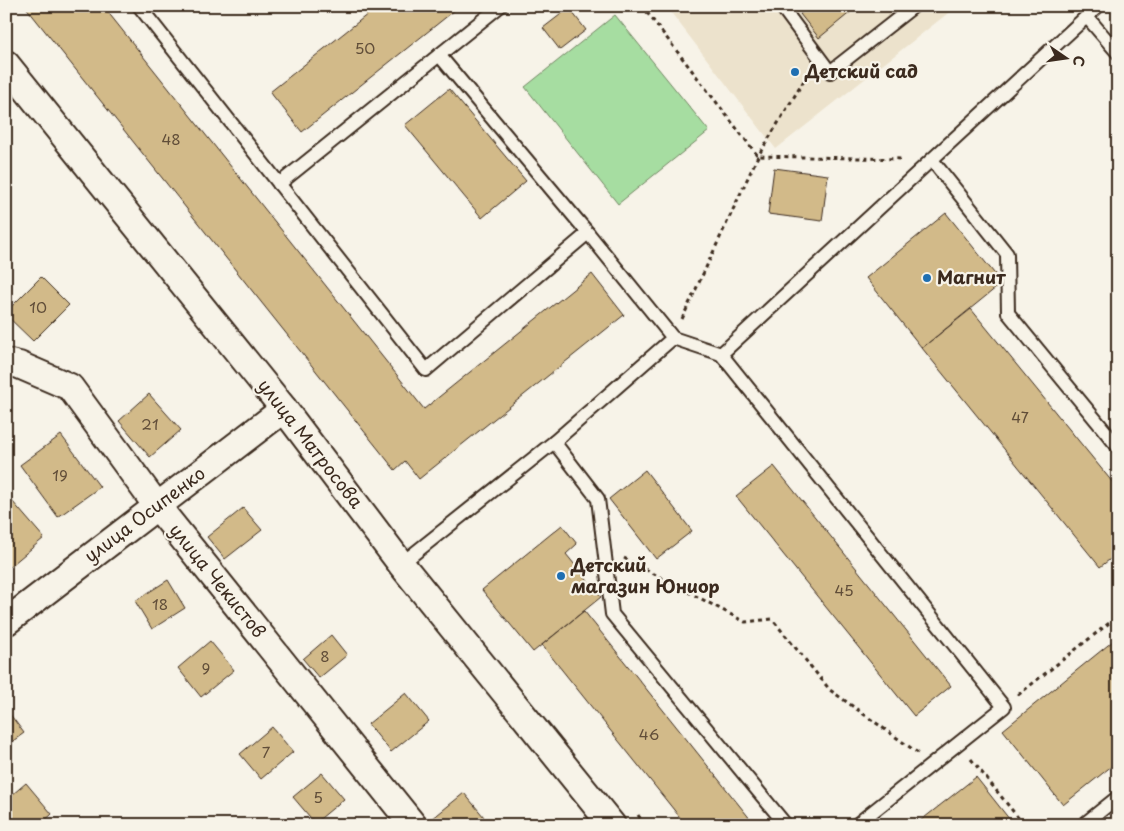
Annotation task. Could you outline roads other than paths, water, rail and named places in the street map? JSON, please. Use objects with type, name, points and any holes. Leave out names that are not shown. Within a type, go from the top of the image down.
[{"type":"street","name":"улица Матросова","points":[[6,64],[284,409],[401,564],[612,825]]},
{"type":"street","name":"улица Чекистов","points":[[6,362],[19,365],[70,387],[157,506],[413,825]]},
{"type":"street","name":"улица Осипенко","points":[[6,622],[284,409]]},
{"type":"lane","points":[[139,6],[426,370],[588,234]]},
{"type":"lane","points":[[279,184],[500,6]]},
{"type":"lane","points":[[781,6],[830,72],[914,6]]},
{"type":"lane","points":[[721,354],[1098,6]]},
{"type":"lane","points":[[1087,17],[1118,53]]},
{"type":"lane","points":[[439,55],[674,338],[721,354],[1004,706],[856,825]]},
{"type":"lane","points":[[932,160],[1007,254],[1008,313],[1118,447]]},
{"type":"lane","points":[[401,564],[554,442],[674,338]]},
{"type":"lane","points":[[554,442],[598,499],[612,614],[786,825]]},
{"type":"lane","points":[[1084,825],[1118,797]]},
{"type":"place","name":"Детский сад","points":[[795,72]]},
{"type":"place","name":"Магнит","points":[[927,278]]},
{"type":"place","name":"Детский магазин Юниор","points":[[561,576]]}]
